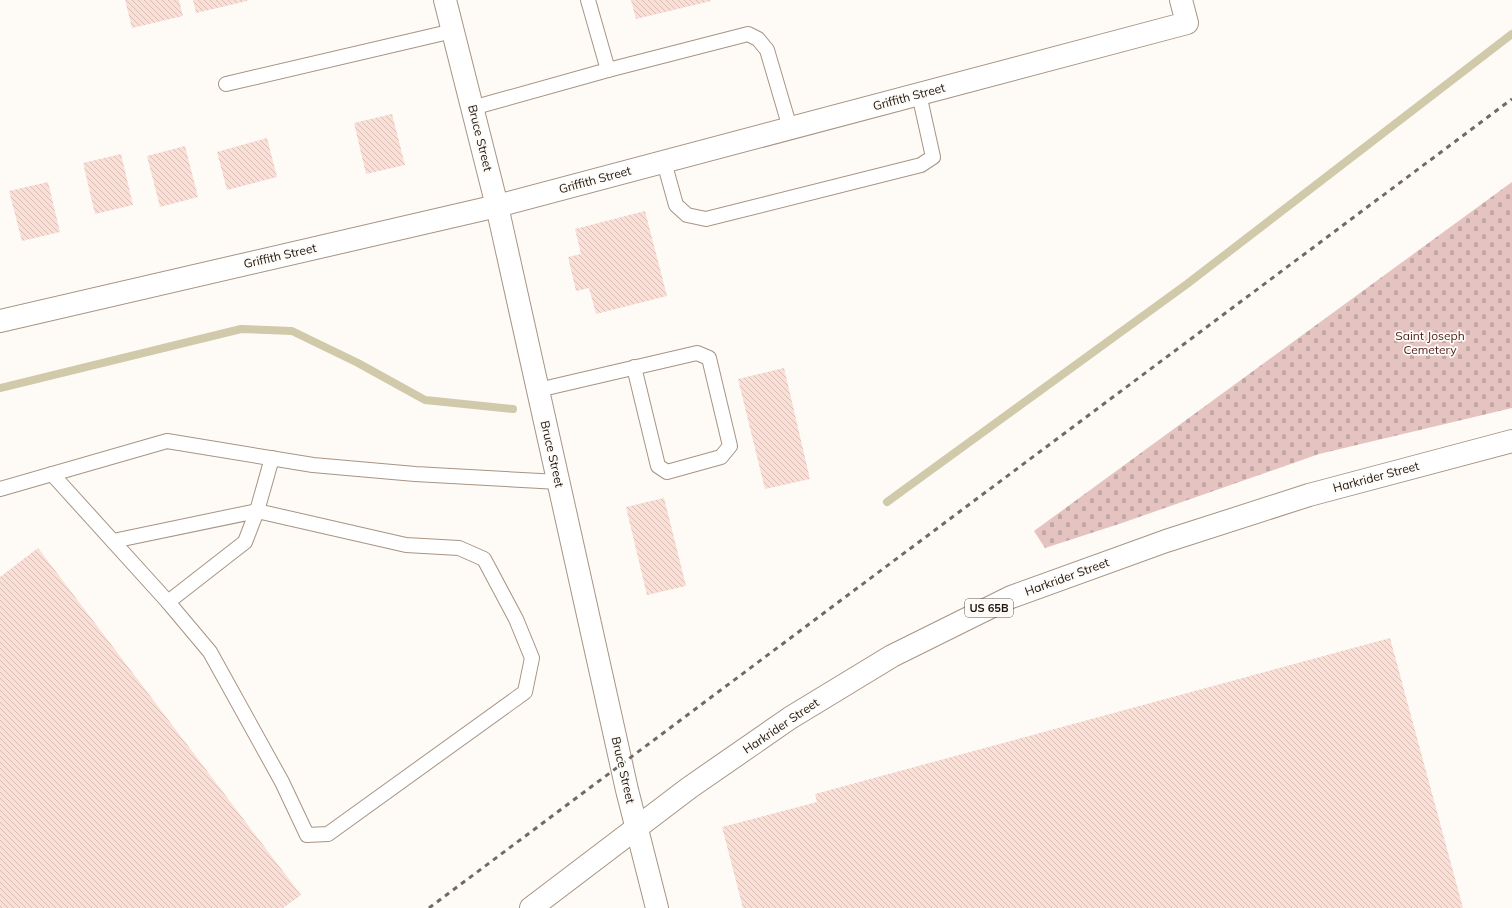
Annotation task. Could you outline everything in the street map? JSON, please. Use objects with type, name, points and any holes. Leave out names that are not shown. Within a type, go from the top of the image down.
[{"type":"street","name":"Bruce Street","points":[[445,0],[496,206],[636,828],[657,908]]},
{"type":"street","name":"Griffith Street","points":[[0,321],[496,206],[1187,23],[1181,0]]},
{"type":"street","name":"Harkrider Street","points":[[531,908],[688,788],[790,718],[892,656],[1011,597],[1166,541],[1309,495],[1512,441]]},
{"type":"lane","points":[[588,0],[608,70]]},
{"type":"lane","points":[[226,84],[453,31]]},
{"type":"lane","points":[[472,108],[608,70],[748,34],[758,39],[767,50],[790,128]]},
{"type":"lane","points":[[664,162],[676,206],[687,215],[706,219],[921,165],[933,157],[919,94]]},
{"type":"lane","points":[[538,390],[634,367],[697,353],[708,358],[730,446],[721,457],[667,472],[658,466],[634,367]]},
{"type":"lane","points":[[0,489],[167,441],[313,465],[414,474],[559,482]]},
{"type":"lane","points":[[168,602],[245,542],[257,511],[272,458]]},
{"type":"lane","points":[[52,474],[168,602],[210,652],[282,782],[308,835],[328,834],[525,692],[532,658],[516,619],[484,559],[460,548],[406,545],[257,511],[113,541]]},
{"type":"green space","name":"Saint Joseph Cemetery","points":[[1512,182],[1512,408],[1319,454],[1122,523],[1045,548],[1034,531]]},
{"type":"building","points":[[125,0],[179,0],[183,16],[132,28]]},
{"type":"building","points":[[193,0],[247,0],[247,1],[196,13]]},
{"type":"building","points":[[631,0],[711,0],[711,1],[636,19]]},
{"type":"building","points":[[392,114],[405,165],[366,174],[354,123]]},
{"type":"building","points":[[267,138],[277,177],[227,190],[217,152]]},
{"type":"building","points":[[185,146],[198,197],[160,207],[147,156]]},
{"type":"building","points":[[121,154],[133,205],[95,214],[83,163]]},
{"type":"building","points":[[48,182],[60,232],[22,241],[9,191]]},
{"type":"building","points":[[645,211],[667,296],[596,314],[589,288],[576,291],[568,257],[581,254],[575,229]]},
{"type":"building","points":[[784,368],[810,479],[765,489],[738,379]]},
{"type":"building","points":[[664,498],[686,586],[647,595],[626,507]]},
{"type":"building","points":[[38,548],[301,895],[283,908],[0,908],[0,577]]},
{"type":"building","points":[[1390,638],[1463,908],[743,908],[722,827],[817,802],[815,794]]},
{"type":"waterway","points":[[887,502],[1187,284],[1512,34]]},
{"type":"waterway","points":[[0,388],[241,329],[292,331],[358,363],[425,400],[513,409]]},
{"type":"railway","points":[[429,908],[1512,99]]}]
